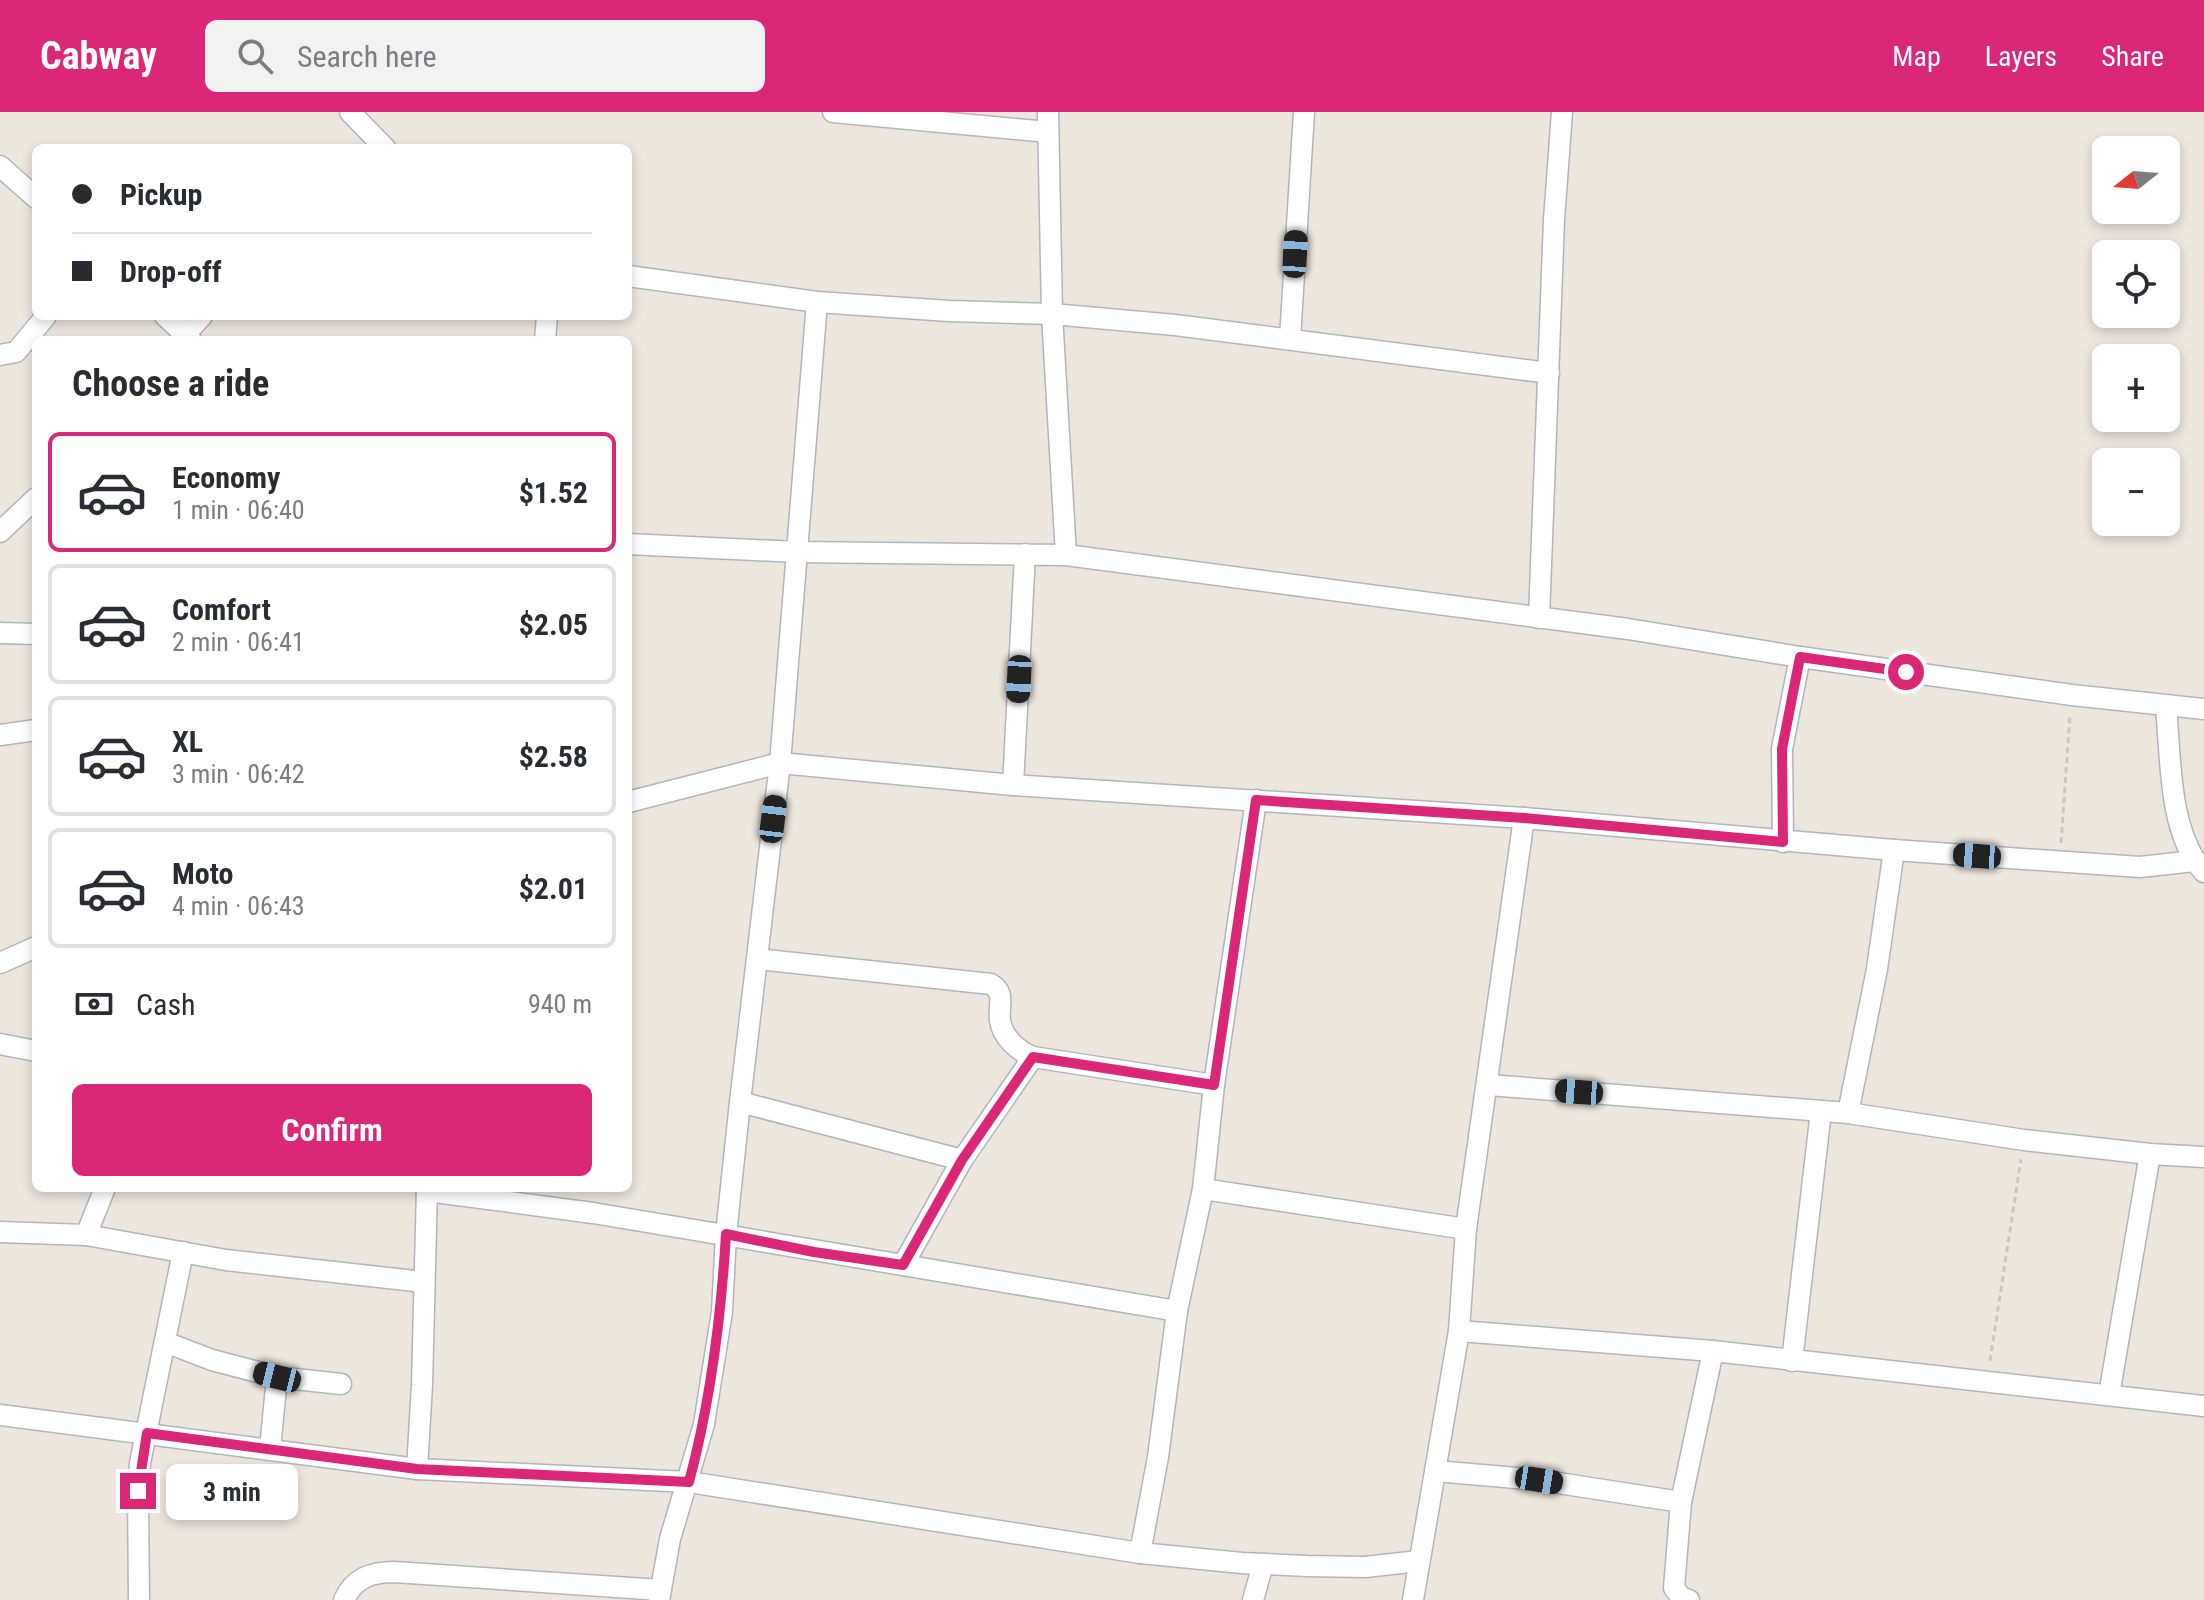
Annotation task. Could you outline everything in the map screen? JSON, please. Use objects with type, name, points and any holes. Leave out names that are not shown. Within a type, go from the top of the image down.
[{"type":"street","points":[[350,112],[381,144]]},
{"type":"street","points":[[833,112],[1048,122],[1052,314],[1066,555]]},
{"type":"street","points":[[1290,339],[1304,112]]},
{"type":"street","points":[[1539,618],[1554,220],[1562,112]]},
{"type":"street","points":[[0,166],[32,194]]},
{"type":"street","points":[[632,277],[817,302],[1052,314],[1175,325],[1549,373]]},
{"type":"street","points":[[344,1600],[349,1589],[362,1578],[379,1572],[660,1595],[670,1539],[689,1482],[710,1393],[722,1312],[726,1234],[780,763],[817,302]]},
{"type":"street","points":[[0,355],[16,352],[43,320]]},
{"type":"street","points":[[169,320],[183,336]]},
{"type":"street","points":[[187,336],[199,320]]},
{"type":"street","points":[[0,532],[32,502]]},
{"type":"street","points":[[632,544],[797,552],[1066,555],[1628,629],[1800,657],[2072,695],[2204,709]]},
{"type":"street","points":[[1013,785],[1025,554]]},
{"type":"street","points":[[0,633],[32,634]]},
{"type":"street","points":[[1783,842],[1782,749],[1800,657]]},
{"type":"street","points":[[632,801],[780,763],[1013,785],[1524,818],[1783,842],[2140,867],[2199,867],[2177,822],[2166,706]]},
{"type":"street","points":[[0,735],[32,731]]},
{"type":"street","points":[[1140,1553],[1158,1457],[1177,1311],[1203,1189],[1214,1085],[1256,800]]},
{"type":"street","points":[[1413,1600],[1459,1331],[1466,1229],[1489,1085],[1524,818]]},
{"type":"street","points":[[1848,1113],[1877,969],[1894,850]]},
{"type":"street","points":[[0,963],[32,949]]},
{"type":"street","points":[[757,959],[991,984],[1000,994],[1000,1020],[1005,1032],[1016,1048],[1033,1057],[1214,1085]]},
{"type":"street","points":[[0,1044],[32,1050]]},
{"type":"street","points":[[903,1265],[962,1160],[1033,1057]]},
{"type":"street","points":[[1489,1085],[1848,1113],[2024,1140],[2204,1157]]},
{"type":"street","points":[[740,1102],[962,1160]]},
{"type":"street","points":[[1792,1361],[1821,1111]]},
{"type":"street","points":[[2109,1395],[2150,1154]]},
{"type":"street","points":[[1203,1189],[1466,1229]]},
{"type":"street","points":[[86,1235],[103,1192]]},
{"type":"street","points":[[417,1469],[427,1192]]},
{"type":"street","points":[[441,1192],[726,1234],[814,1252],[1177,1311]]},
{"type":"street","points":[[0,1232],[86,1235],[249,1263],[424,1282]]},
{"type":"street","points":[[139,1600],[138,1491],[183,1252]]},
{"type":"street","points":[[1459,1331],[1713,1351],[2204,1406]]},
{"type":"street","points":[[165,1342],[212,1360],[277,1377],[341,1384]]},
{"type":"street","points":[[1689,1600],[1681,1597],[1674,1588],[1681,1502],[1713,1351]]},
{"type":"street","points":[[270,1449],[277,1377]]},
{"type":"street","points":[[0,1415],[417,1469],[689,1482],[1140,1553],[1263,1564],[1365,1567],[1419,1561]]},
{"type":"street","points":[[1436,1471],[1539,1480],[1681,1502]]},
{"type":"street","points":[[1253,1600],[1263,1564]]},
{"type":"path","points":[[2059,861],[2072,695]]},
{"type":"path","points":[[1986,1383],[2024,1140]]},
{"type":"route","points":[[138,1491],[147,1433],[417,1469],[689,1482],[710,1393],[722,1312],[726,1234],[814,1252],[903,1265],[941,1193],[1033,1057],[1214,1085],[1256,800],[1524,818],[1783,842],[1782,749],[1800,657],[1906,672]]}]
